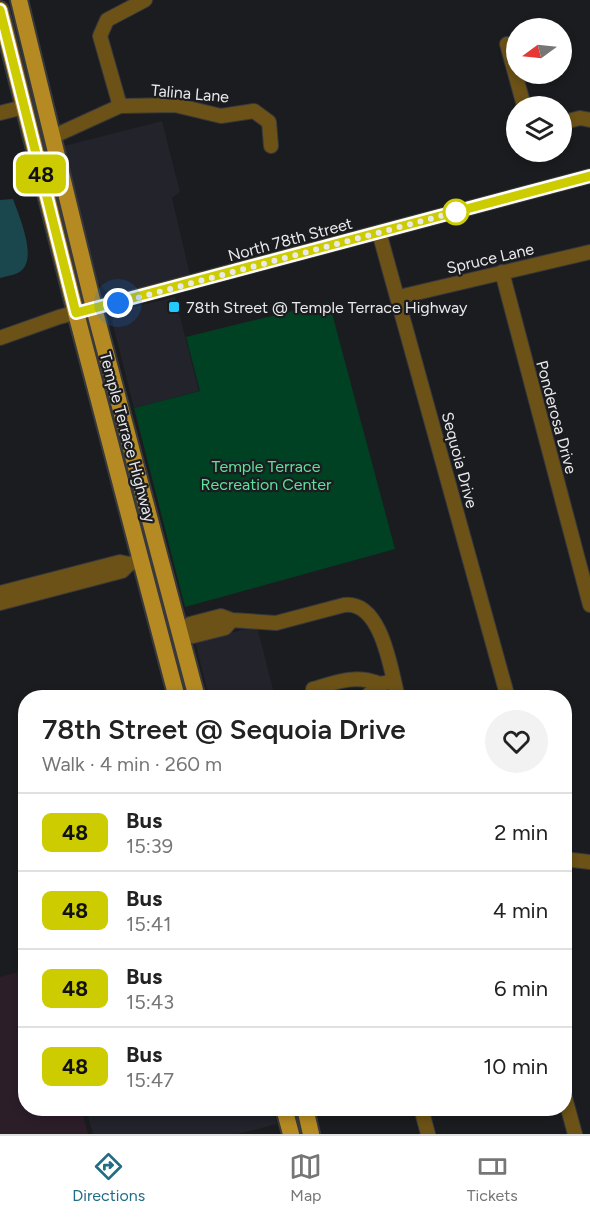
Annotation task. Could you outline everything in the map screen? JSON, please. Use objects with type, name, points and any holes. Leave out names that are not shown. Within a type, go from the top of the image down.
[{"type":"main road","name":"Temple Terrace Highway","points":[[19,0],[94,308],[184,634],[195,690]]},
{"type":"main road","name":"Temple Terrace Highway","points":[[0,10],[76,313],[135,562],[175,690]]},
{"type":"main road","points":[[24,107],[43,102]]},
{"type":"main road","points":[[135,562],[154,571],[172,632],[184,634]]},
{"type":"main road","points":[[286,1116],[291,1134]]},
{"type":"main road","points":[[307,1116],[311,1134]]},
{"type":"street","points":[[120,106],[100,36],[107,20],[145,0]]},
{"type":"street","name":"Talina Lane","points":[[52,137],[120,106],[175,105],[221,116],[254,111],[269,123],[271,146]]},
{"type":"street","points":[[0,113],[24,107]]},
{"type":"street","points":[[572,120],[580,118],[590,120]]},
{"type":"street","name":"North 78th Street","points":[[0,338],[94,308],[590,177]]},
{"type":"street","name":"Sequoia Drive","points":[[379,232],[399,297],[506,690]]},
{"type":"street","name":"Spruce Lane","points":[[399,297],[590,252]]},
{"type":"street","name":"Ponderosa Drive","points":[[502,272],[590,605]]},
{"type":"street","points":[[0,603],[24,592],[120,562],[135,562]]},
{"type":"street","points":[[0,593],[24,592]]},
{"type":"street","points":[[184,634],[190,624],[221,616],[232,620],[276,623],[344,605],[355,606],[377,624],[387,682],[392,690]]},
{"type":"street","points":[[313,690],[352,678],[387,682]]},
{"type":"street","points":[[376,690],[387,682]]},
{"type":"street","points":[[572,861],[590,862]]},
{"type":"street","points":[[423,1116],[428,1134]]},
{"type":"street","points":[[570,1116],[575,1134]]},
{"type":"shaded area","points":[[162,121],[180,192],[172,198],[190,275],[116,294],[106,292],[96,280],[64,146]]},
{"type":"shaded area","points":[[175,297],[199,391],[134,408],[112,321],[116,314],[125,309]]},
{"type":"shaded area","points":[[257,626],[273,690],[207,690],[195,642]]},
{"type":"shaded area","points":[[18,972],[18,1116],[83,1116],[88,1134],[0,1134],[0,977]]},
{"type":"shaded area","points":[[88,1116],[275,1116],[277,1124],[238,1134],[93,1134]]},
{"type":"green space","name":"Temple Terrace Recreation Center","points":[[329,302],[395,549],[185,607],[134,408],[200,391],[186,337]]},
{"type":"water","points":[[13,199],[25,235],[27,262],[18,273],[0,278],[0,200]]},
{"type":"bus line","name":"48","points":[[0,10],[76,313],[590,176]]},
{"type":"place","name":"78th Street @ Temple Terrace Highway","points":[[174,307]]},
{"type":"route","points":[[118,303],[463,210],[456,212]]}]
